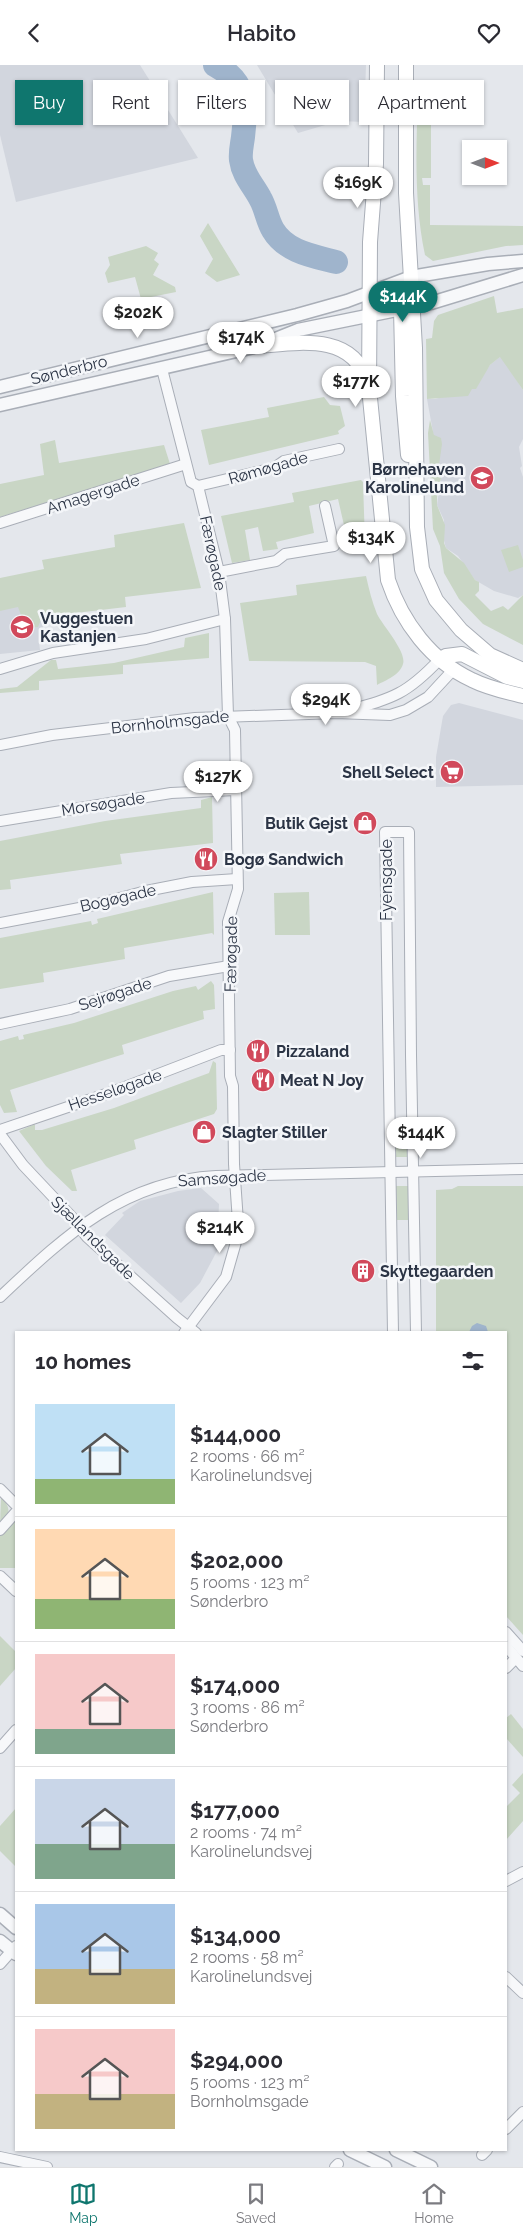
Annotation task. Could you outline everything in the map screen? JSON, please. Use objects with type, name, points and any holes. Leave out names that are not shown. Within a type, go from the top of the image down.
[{"type":"main road","points":[[377,65],[377,128],[369,316],[369,388],[388,580],[396,602],[408,623],[440,659],[453,670],[473,681],[523,696]]},
{"type":"main road","points":[[406,65],[406,185],[411,277],[407,308],[417,527],[422,569],[428,585],[445,613],[461,631],[490,655],[523,669]]},
{"type":"main road","points":[[370,293],[382,293],[407,308]]},
{"type":"main road","points":[[258,346],[318,343],[334,346],[352,357],[365,376],[369,388]]},
{"type":"main road","points":[[453,670],[462,654],[461,631]]},
{"type":"main road","points":[[440,659],[446,656],[462,654],[507,677],[523,681]]},
{"type":"street","name":"Sønderbro","points":[[0,387],[282,319],[370,293],[411,277],[488,264],[523,261]]},
{"type":"street","name":"Sønderbro","points":[[0,405],[258,346],[298,331],[431,303],[523,275]]},
{"type":"street","points":[[369,316],[411,277]]},
{"type":"street","name":"Færøgade","points":[[162,369],[191,482],[198,486],[219,572],[225,619],[228,716],[235,730],[237,879],[236,896],[228,917],[230,1076],[233,1086],[238,1222],[231,1262],[226,1277],[189,1331]]},
{"type":"street","name":"Rømøgade","points":[[198,486],[274,468],[284,461],[339,449]]},
{"type":"street","name":"Amagergade","points":[[0,523],[186,465]]},
{"type":"street","points":[[219,572],[276,561],[285,555],[334,546],[325,506]]},
{"type":"street","points":[[0,669],[53,653],[146,639],[225,619]]},
{"type":"street","name":"Bornholmsgade","points":[[340,713],[390,699],[404,693],[415,685],[440,659]]},
{"type":"street","name":"Bornholmsgade","points":[[0,745],[52,735],[158,722],[228,716],[340,713],[390,715],[406,710],[428,697],[453,670]]},
{"type":"street","name":"Morsøgade","points":[[0,821],[103,803],[200,791],[236,790]]},
{"type":"street","name":"Fyensgade","points":[[393,1331],[385,832],[409,832],[416,1331]]},
{"type":"street","name":"Bogøgade","points":[[0,923],[90,906],[146,891],[192,882],[237,879]]},
{"type":"street","name":"Sejrøgade","points":[[0,1024],[70,1009],[169,976],[229,966]]},
{"type":"street","name":"Hesseløgade","points":[[0,1130],[109,1093],[221,1050],[230,1050]]},
{"type":"street","name":"Sjællandsgade","points":[[0,1134],[34,1178],[87,1237],[189,1331]]},
{"type":"street","name":"Samsøgade","points":[[0,1297],[59,1242],[80,1227],[114,1204],[164,1184],[204,1176],[523,1169]]},
{"type":"street","points":[[0,1489],[15,1504]]},
{"type":"street","points":[[0,1530],[15,1513]]},
{"type":"street","points":[[0,1576],[15,1590]]},
{"type":"street","points":[[507,1634],[519,1654],[523,1667]]},
{"type":"street","points":[[507,1647],[519,1654]]},
{"type":"street","points":[[507,1667],[519,1654]]},
{"type":"street","points":[[0,1748],[15,1731]]},
{"type":"street","points":[[507,1880],[523,1872]]},
{"type":"street","points":[[0,1914],[15,1927]]},
{"type":"street","points":[[0,1941],[15,1950],[0,1964]]},
{"type":"street","points":[[507,1978],[523,1993]]},
{"type":"street","points":[[507,2128],[523,2112]]},
{"type":"street","points":[[352,2151],[385,2167]]},
{"type":"street","points":[[398,2151],[431,2167]]},
{"type":"street","points":[[0,2157],[47,2167]]},
{"type":"shaded area","points":[[0,65],[140,65],[149,80],[93,80],[93,125],[168,125],[168,110],[198,158],[16,202],[0,135]]},
{"type":"shaded area","points":[[257,65],[366,65],[365,80],[359,80],[359,122],[349,121],[349,80],[275,80],[275,95]]},
{"type":"shaded area","points":[[293,125],[325,125],[298,133]]},
{"type":"shaded area","name":"Børnehaven Karolinelund","points":[[501,356],[523,390],[523,439],[519,447],[522,466],[520,468],[523,477],[523,595],[518,598],[494,591],[475,580],[458,556],[446,548],[443,537],[444,520],[437,505],[441,478],[427,399],[435,399],[472,389],[490,365]]},
{"type":"shaded area","name":"Vuggestuen Kastanjen","points":[[38,596],[45,641],[39,642],[40,650],[0,654],[0,602]]},
{"type":"shaded area","points":[[459,703],[523,720],[523,785],[436,787],[436,757],[443,716],[451,705]]},
{"type":"shaded area","points":[[201,1188],[219,1204],[217,1251],[200,1283],[181,1303],[105,1235],[124,1215],[122,1213],[140,1201],[178,1191]]},
{"type":"green space","points":[[417,125],[431,125],[431,178],[422,178],[423,185],[430,185],[430,225],[523,226],[523,245],[506,246],[433,261],[425,255],[417,196]]},
{"type":"green space","points":[[208,223],[240,275],[217,282],[205,273],[213,259],[200,236]]},
{"type":"green space","points":[[146,246],[158,253],[154,260],[159,264],[153,275],[175,287],[176,292],[141,299],[135,277],[108,283],[105,273],[110,265],[108,257]]},
{"type":"green space","points":[[494,296],[497,313],[523,308],[523,390],[500,357],[490,365],[476,389],[472,389],[468,396],[427,399],[426,339],[432,338],[434,321],[438,315]]},
{"type":"green space","points":[[324,397],[330,405],[340,406],[345,426],[338,431],[339,434],[209,465],[201,430],[269,417],[267,408]]},
{"type":"green space","points":[[430,420],[434,435],[441,438],[442,444],[439,465],[441,478],[437,505],[445,525],[444,543],[446,548],[464,563],[475,580],[479,582],[479,591],[475,595],[491,611],[503,606],[508,610],[523,595],[523,645],[483,624],[459,599],[444,573],[440,546],[433,529],[428,433]]},
{"type":"green space","points":[[55,440],[59,463],[164,445],[170,464],[0,517],[0,484],[44,475],[40,444]]},
{"type":"green space","points":[[361,480],[363,482],[365,542],[349,547],[338,499],[309,506],[314,533],[276,542],[278,549],[263,551],[258,527],[245,530],[250,560],[232,563],[221,516],[294,502],[292,493]]},
{"type":"green space","points":[[184,523],[201,588],[125,597],[126,607],[42,617],[38,627],[26,628],[18,607],[0,611],[0,578],[44,569],[42,560],[115,547],[114,535]]},
{"type":"green space","points":[[518,545],[523,560],[523,567],[509,572],[501,550]]},
{"type":"green space","points":[[366,576],[377,614],[394,639],[403,659],[403,664],[396,674],[377,685],[376,666],[365,662],[249,661],[240,603],[297,595],[296,585]]},
{"type":"green space","points":[[209,633],[209,658],[123,665],[123,674],[39,681],[39,690],[0,693],[0,689],[17,687],[51,660],[56,660],[58,669],[114,663],[184,647],[185,638]]},
{"type":"green space","points":[[212,797],[213,843],[120,854],[122,864],[10,880],[11,889],[0,890],[0,841],[105,821],[201,808],[201,800]]},
{"type":"green space","points":[[213,892],[214,935],[212,933],[124,948],[125,959],[43,973],[44,982],[0,989],[0,938],[91,921],[92,925],[98,923],[97,919]]},
{"type":"green space","points":[[309,892],[310,935],[275,935],[274,893]]},
{"type":"green space","points":[[211,981],[214,985],[215,1009],[203,1011],[204,1019],[122,1045],[124,1054],[10,1090],[17,1112],[4,1113],[0,1105],[0,1041],[18,1036],[19,1040],[24,1039],[23,1035],[74,1023],[173,991],[196,986],[198,990]]},
{"type":"green space","points":[[213,1061],[216,1063],[217,1109],[214,1114],[134,1140],[136,1149],[71,1170],[77,1191],[72,1191],[46,1166],[19,1131],[35,1124],[35,1130],[42,1130],[114,1108],[209,1073]]},
{"type":"green space","points":[[396,1140],[409,1140],[409,1157],[396,1157]]},
{"type":"green space","points":[[396,1186],[410,1186],[410,1220],[397,1220]]},
{"type":"green space","points":[[458,1186],[523,1186],[523,1635],[507,1617],[507,1331],[436,1331],[436,1190],[452,1189]]},
{"type":"green space","points":[[1,1497],[7,1505],[8,1514],[0,1525]]},
{"type":"green space","points":[[15,1520],[15,1568],[0,1568],[0,1536]]},
{"type":"green space","points":[[0,1636],[15,1651],[15,1669],[0,1686]]},
{"type":"green space","points":[[511,1714],[523,1729],[523,1757],[507,1739],[507,1717]]},
{"type":"green space","points":[[523,1773],[523,1821],[507,1839],[507,1806],[520,1793],[512,1785]]},
{"type":"green space","points":[[15,1809],[15,1866],[0,1851],[0,1826]]},
{"type":"water","points":[[477,1323],[486,1326],[488,1331],[470,1331],[472,1326]]},
{"type":"waterway","points":[[215,65],[225,71],[239,86],[245,115],[241,154],[242,165],[262,202],[273,230],[278,237],[293,248],[309,255],[336,262]]},
{"type":"place","name":"Børnehaven Karolinelund","points":[[482,478]]},
{"type":"place","name":"Vuggestuen Kastanjen","points":[[22,627]]},
{"type":"place","name":"Shell Select","points":[[452,772]]},
{"type":"place","name":"Butik Gejst","points":[[365,823]]},
{"type":"place","name":"Bogø Sandwich","points":[[206,859]]},
{"type":"place","name":"Pizzaland","points":[[258,1051]]},
{"type":"place","name":"Meat N Joy","points":[[263,1080]]},
{"type":"place","name":"Slagter Stiller","points":[[204,1132]]},
{"type":"place","name":"Skyttegaarden","points":[[363,1271]]}]
